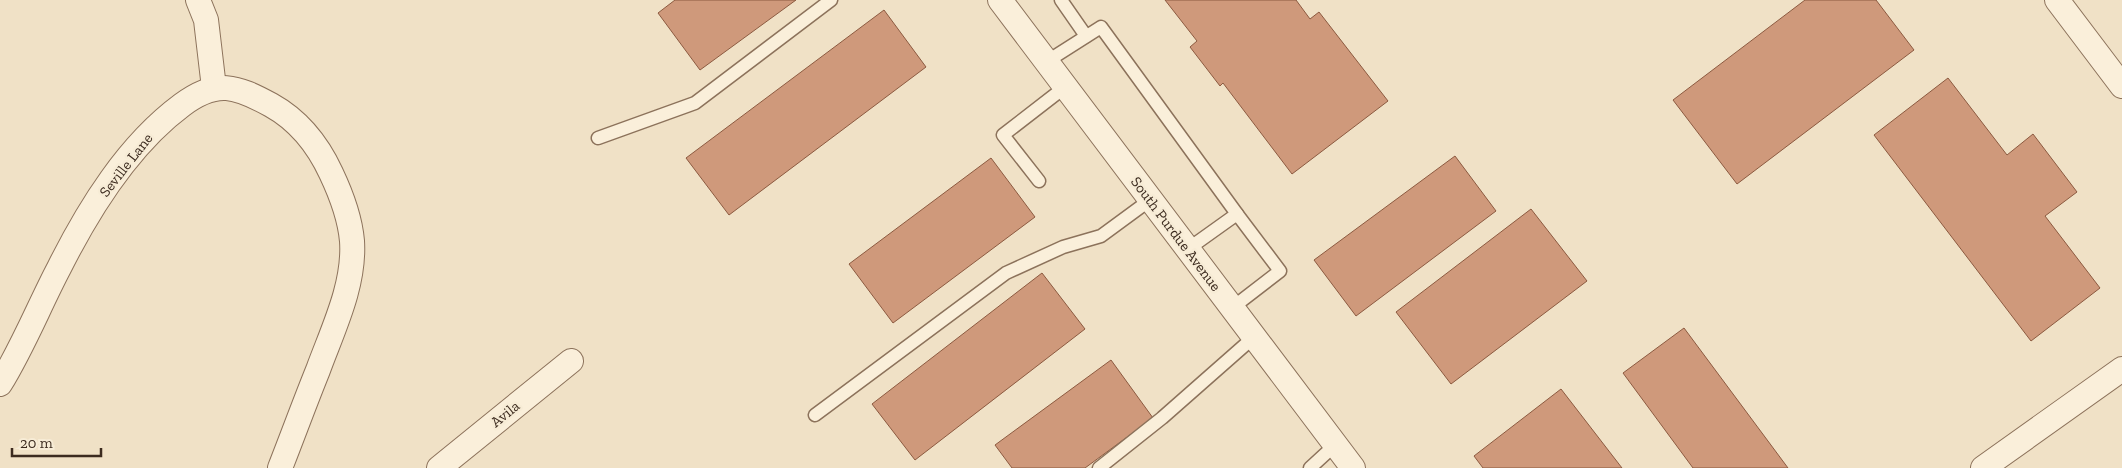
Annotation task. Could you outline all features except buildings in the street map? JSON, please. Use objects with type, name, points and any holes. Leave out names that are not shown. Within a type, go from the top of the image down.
[{"type":"street","points":[[198,0],[206,20],[214,88],[244,90],[278,109],[305,132],[323,156],[348,217],[352,241],[350,274],[338,318],[280,468]]},
{"type":"street","name":"South Purdue Avenue","points":[[1000,0],[1352,468]]},
{"type":"street","points":[[2057,0],[2122,86]]},
{"type":"street","name":"Seville Lane","points":[[0,384],[12,365],[59,267],[115,175],[148,134],[184,104],[214,88]]},
{"type":"street","name":"Avila","points":[[439,468],[571,361]]},
{"type":"street","points":[[1983,468],[2122,368]]},
{"type":"lane","points":[[598,138],[696,103],[831,0]]},
{"type":"lane","points":[[1060,0],[1086,36]]},
{"type":"lane","points":[[1046,62],[1100,27],[1280,271],[1232,308]]},
{"type":"lane","points":[[1039,181],[1003,135],[1065,86]]},
{"type":"lane","points":[[815,415],[1006,273],[1063,247],[1101,236],[1150,200]]},
{"type":"lane","points":[[1188,249],[1237,214]]},
{"type":"lane","points":[[1099,468],[1162,418],[1254,337]]},
{"type":"lane","points":[[1310,468],[1335,445]]}]
